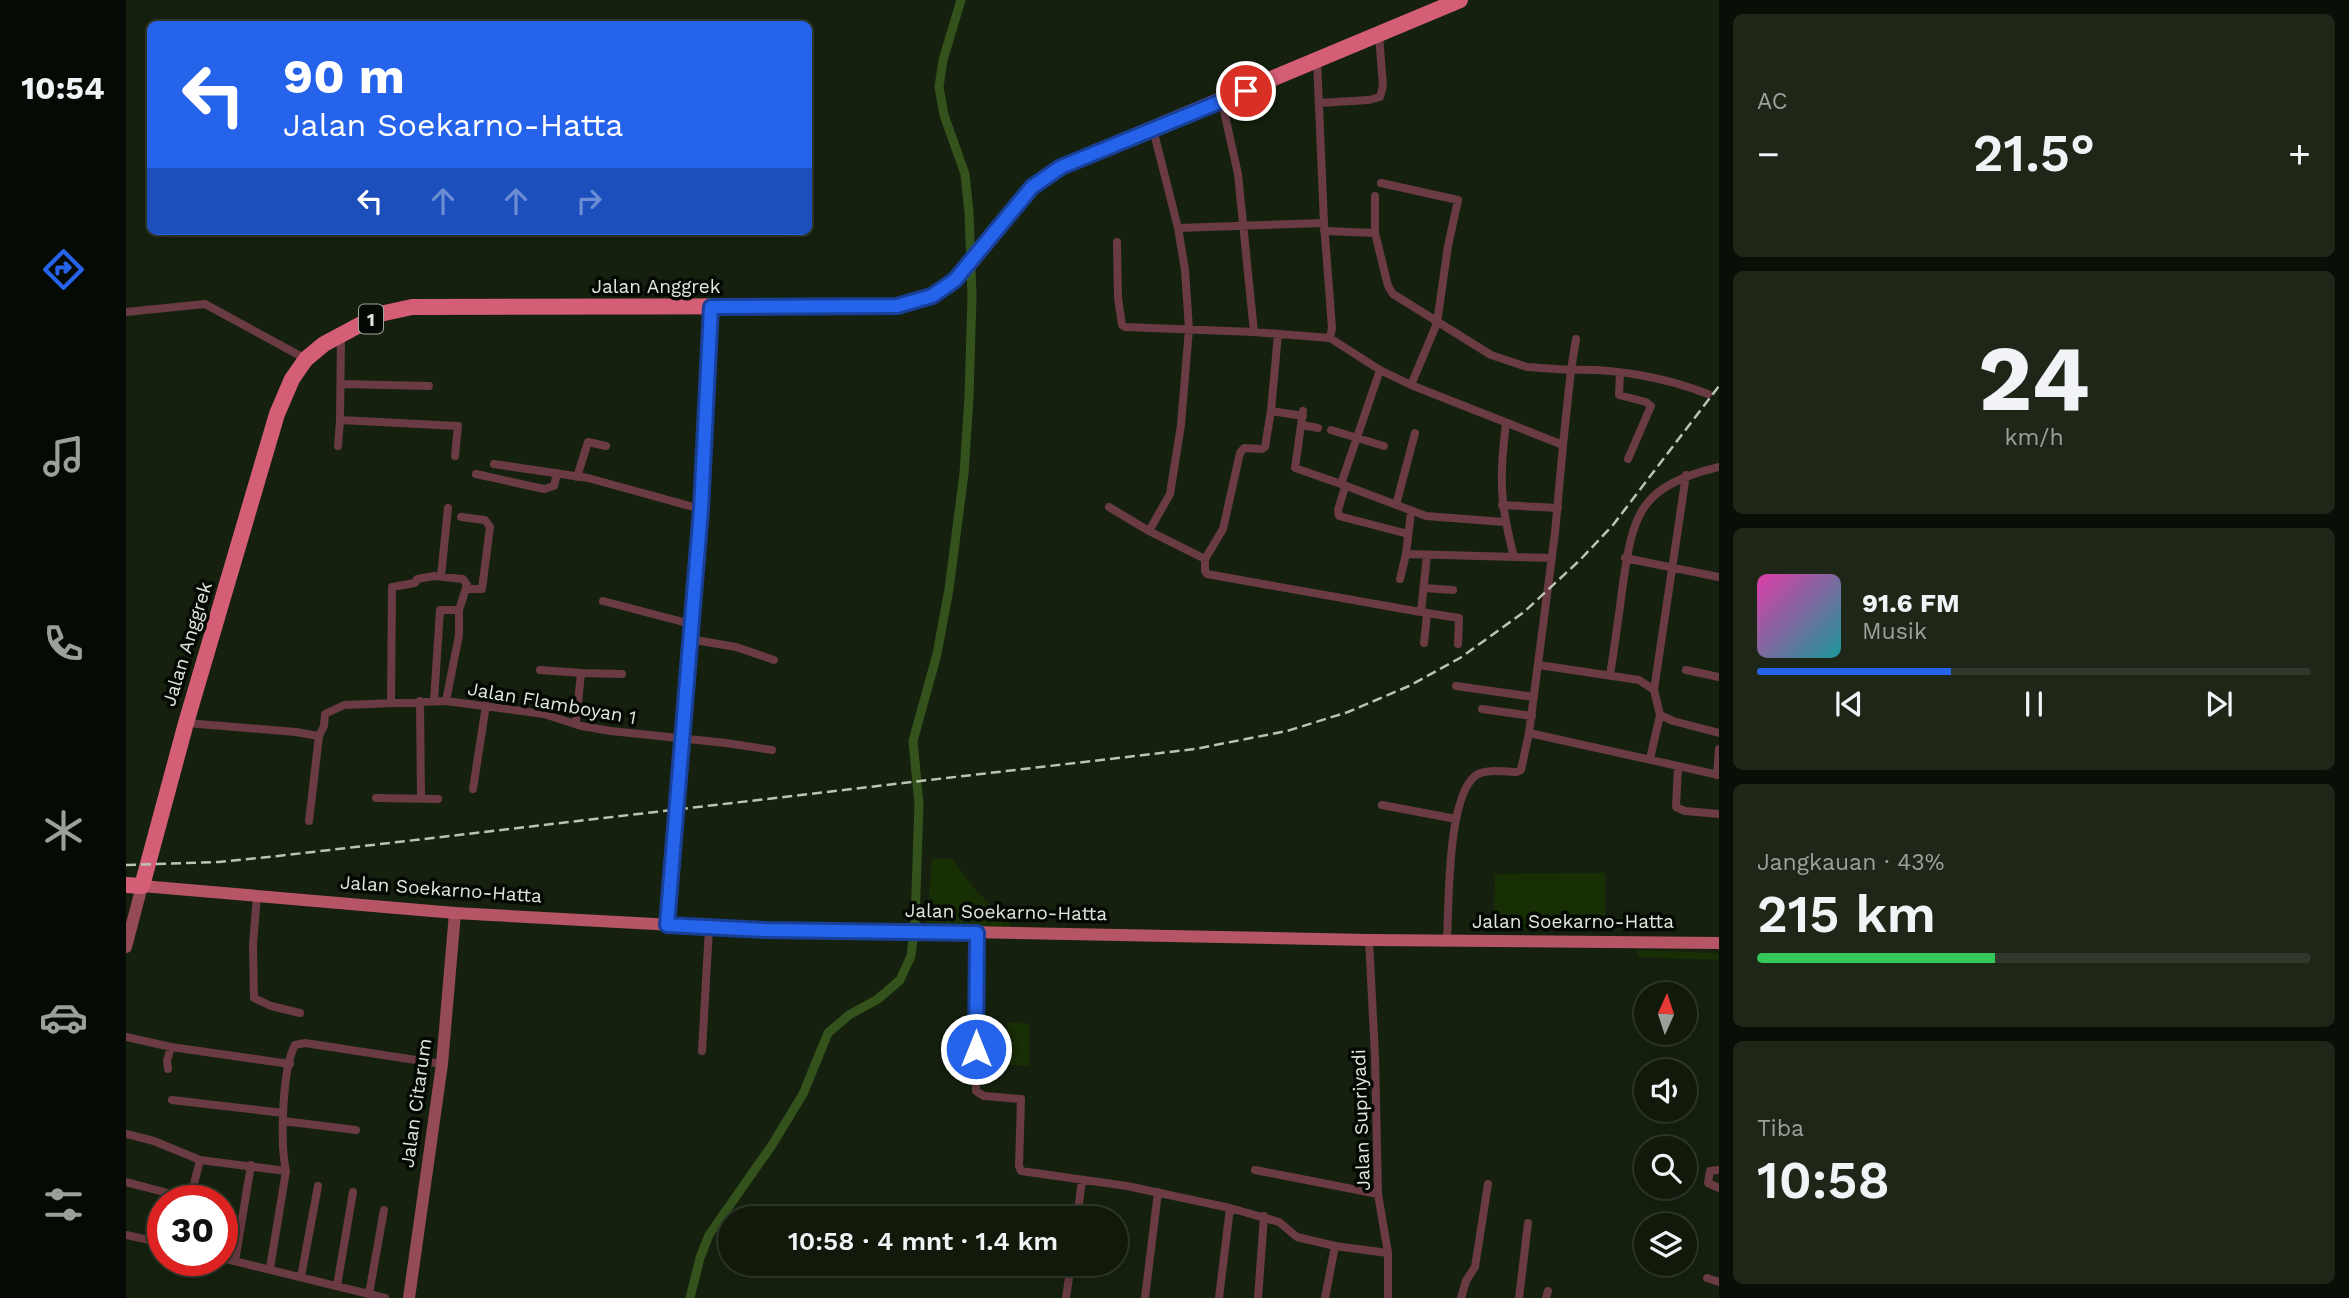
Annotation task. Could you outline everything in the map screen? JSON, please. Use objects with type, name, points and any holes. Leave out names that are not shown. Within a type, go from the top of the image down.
[{"type":"highway","name":"Jalan Anggrek","points":[[134,885],[149,865],[186,723],[272,427],[289,386],[306,359],[324,344],[380,314],[412,307],[897,306],[932,296],[948,286],[965,268],[1039,182],[1061,167],[1461,0]]},
{"type":"main road","name":"Jalan Soekarno-Hatta","points":[[134,885],[455,913],[709,928],[1719,943]]},
{"type":"street","points":[[1319,103],[1380,97],[1383,86],[1379,35]]},
{"type":"street","points":[[1317,60],[1324,227],[1332,328],[1330,338]]},
{"type":"street","points":[[1222,102],[1238,174],[1254,332]]},
{"type":"street","points":[[1149,531],[1170,494],[1181,425],[1189,329],[1185,270],[1178,228],[1153,129]]},
{"type":"street","points":[[1381,183],[1458,200],[1448,246],[1437,323],[1411,385]]},
{"type":"street","points":[[1375,196],[1375,233],[1391,291],[1399,299],[1475,347],[1527,367],[1620,374],[1677,383],[1708,394]]},
{"type":"street","points":[[1178,228],[1324,227],[1375,233]]},
{"type":"street","points":[[1117,242],[1118,298],[1122,325],[1125,327],[1330,338],[1380,370],[1411,385],[1563,445]]},
{"type":"street","points":[[126,312],[205,304],[306,359]]},
{"type":"street","points":[[667,925],[701,509],[711,307]]},
{"type":"street","points":[[1278,334],[1271,411],[1264,449],[1244,448],[1240,453],[1223,529],[1205,559],[1205,571],[1207,574],[1459,618],[1458,644]]},
{"type":"street","points":[[338,446],[342,384],[341,336]]},
{"type":"street","points":[[1447,941],[1451,852],[1456,819],[1467,788],[1476,775],[1521,770],[1529,733],[1558,508],[1576,339]]},
{"type":"street","points":[[1380,370],[1356,437],[1343,486],[1339,516],[1408,534]]},
{"type":"street","points":[[1620,374],[1619,395],[1646,402],[1651,406],[1628,459]]},
{"type":"street","points":[[342,384],[429,386]]},
{"type":"street","points":[[1271,411],[1303,418],[1318,428]]},
{"type":"street","points":[[1303,418],[1295,468],[1426,516],[1504,522]]},
{"type":"street","points":[[340,420],[458,426],[455,456]]},
{"type":"street","points":[[1506,423],[1500,478],[1504,522],[1514,558]]},
{"type":"street","points":[[1331,430],[1384,446]]},
{"type":"street","points":[[1396,505],[1415,433]]},
{"type":"street","points":[[577,477],[588,442],[606,446]]},
{"type":"street","points":[[494,464],[577,477],[701,509]]},
{"type":"street","points":[[1611,675],[1625,558],[1632,527],[1646,505],[1666,486],[1686,475],[1719,467]]},
{"type":"street","points":[[476,474],[544,489],[554,486],[557,473]]},
{"type":"street","points":[[1650,760],[1660,715],[1654,690],[1686,475]]},
{"type":"street","points":[[1502,505],[1558,508]]},
{"type":"street","points":[[1108,507],[1205,559]]},
{"type":"street","points":[[441,576],[448,508]]},
{"type":"street","points":[[1400,579],[1411,512]]},
{"type":"street","points":[[461,517],[485,520],[490,527],[482,589],[466,589]]},
{"type":"street","points":[[1406,554],[1551,558]]},
{"type":"street","points":[[1424,643],[1427,555]]},
{"type":"street","points":[[1625,558],[1719,577]]},
{"type":"street","points":[[391,702],[393,587],[415,583],[417,579],[441,576],[467,581],[459,610],[456,652],[446,701]]},
{"type":"street","points":[[1424,588],[1453,590]]},
{"type":"street","points":[[603,601],[691,624]]},
{"type":"street","points":[[434,701],[440,610],[459,610]]},
{"type":"street","points":[[690,639],[724,644],[774,660]]},
{"type":"street","points":[[1539,665],[1639,680],[1654,690]]},
{"type":"street","points":[[540,670],[622,674]]},
{"type":"street","points":[[1686,670],[1719,677]]},
{"type":"street","points":[[576,723],[581,673]]},
{"type":"street","points":[[1456,686],[1534,697]]},
{"type":"street","points":[[420,701],[421,798]]},
{"type":"street","name":"Jalan Flamboyan 1","points":[[319,736],[325,715],[344,705],[446,701],[544,714],[611,731],[772,750]]},
{"type":"street","points":[[473,789],[486,705]]},
{"type":"street","points":[[1482,709],[1532,716]]},
{"type":"street","points":[[1660,715],[1719,733]]},
{"type":"street","points":[[186,723],[319,736],[309,821]]},
{"type":"street","points":[[1529,733],[1718,775],[1719,749]]},
{"type":"street","points":[[1678,768],[1676,807],[1685,811],[1719,814]]},
{"type":"street","points":[[376,798],[438,799]]},
{"type":"street","points":[[1382,805],[1456,819]]},
{"type":"street","points":[[126,947],[134,885]]},
{"type":"street","points":[[257,895],[253,945],[254,998],[271,1006],[300,1013]]},
{"type":"street","name":"Jalan Citarum","points":[[409,1298],[442,1064],[455,913]]},
{"type":"street","points":[[702,1051],[709,928]]},
{"type":"street","points":[[977,933],[976,1091],[984,1096],[1021,1100],[1019,1169],[1158,1192],[1230,1208],[1279,1222],[1297,1237],[1388,1253]]},
{"type":"street","name":"Jalan Supriyadi","points":[[1380,940],[1375,1056],[1378,1194],[1388,1253],[1388,1298]]},
{"type":"street","points":[[126,1037],[171,1047],[290,1064]]},
{"type":"street","points":[[270,1268],[286,1171],[283,1117],[295,1045],[305,1043],[442,1064]]},
{"type":"street","points":[[168,1069],[171,1047]]},
{"type":"street","points":[[172,1100],[356,1130]]},
{"type":"street","points":[[126,1134],[154,1141],[200,1160],[286,1171]]},
{"type":"street","points":[[194,1185],[200,1160]]},
{"type":"street","points":[[238,1243],[251,1165]]},
{"type":"street","points":[[1255,1170],[1378,1194]]},
{"type":"street","points":[[1719,1170],[1710,1171],[1708,1183],[1719,1188]]},
{"type":"street","points":[[1079,1206],[1082,1180]]},
{"type":"street","points":[[126,1182],[147,1188]]},
{"type":"street","points":[[1461,1298],[1466,1281],[1475,1267],[1488,1184]]},
{"type":"street","points":[[301,1277],[318,1186]]},
{"type":"street","points":[[338,1286],[354,1192]]},
{"type":"street","points":[[1145,1298],[1158,1192]]},
{"type":"street","points":[[1219,1298],[1230,1208]]},
{"type":"street","points":[[369,1294],[384,1210]]},
{"type":"street","points":[[1258,1298],[1264,1216]]},
{"type":"street","points":[[1519,1298],[1528,1223]]},
{"type":"street","points":[[129,1236],[147,1240]]},
{"type":"street","points":[[1325,1298],[1335,1245]]},
{"type":"street","points":[[238,1262],[385,1298]]},
{"type":"street","points":[[1066,1298],[1069,1276]]},
{"type":"street","points":[[1707,1278],[1719,1282]]},
{"type":"green space","points":[[932,858],[952,859],[985,900],[1010,918],[1010,933],[926,931]]},
{"type":"green space","points":[[1605,873],[1605,930],[1493,930],[1495,874]]},
{"type":"green space","points":[[1638,950],[1719,953],[1719,960],[1638,957]]},
{"type":"green space","points":[[1007,1022],[1029,1024],[1029,1066],[1007,1065]]},
{"type":"waterway","points":[[690,1298],[709,1235],[772,1145],[803,1094],[828,1033],[849,1015],[878,999],[900,980],[911,956],[915,922],[919,804],[913,741],[937,654],[949,589],[964,474],[969,397],[972,296],[969,212],[965,174],[944,115],[939,87],[943,60],[961,0]]},
{"type":"railway","points":[[126,865],[219,862],[278,856],[1195,749],[1287,731],[1348,712],[1409,686],[1460,658],[1524,612],[1613,525],[1719,386]]},
{"type":"route","points":[[976,1049],[977,933],[766,930],[667,925],[701,509],[711,307],[897,306],[932,296],[955,280],[1032,187],[1061,167],[1246,91]]}]
